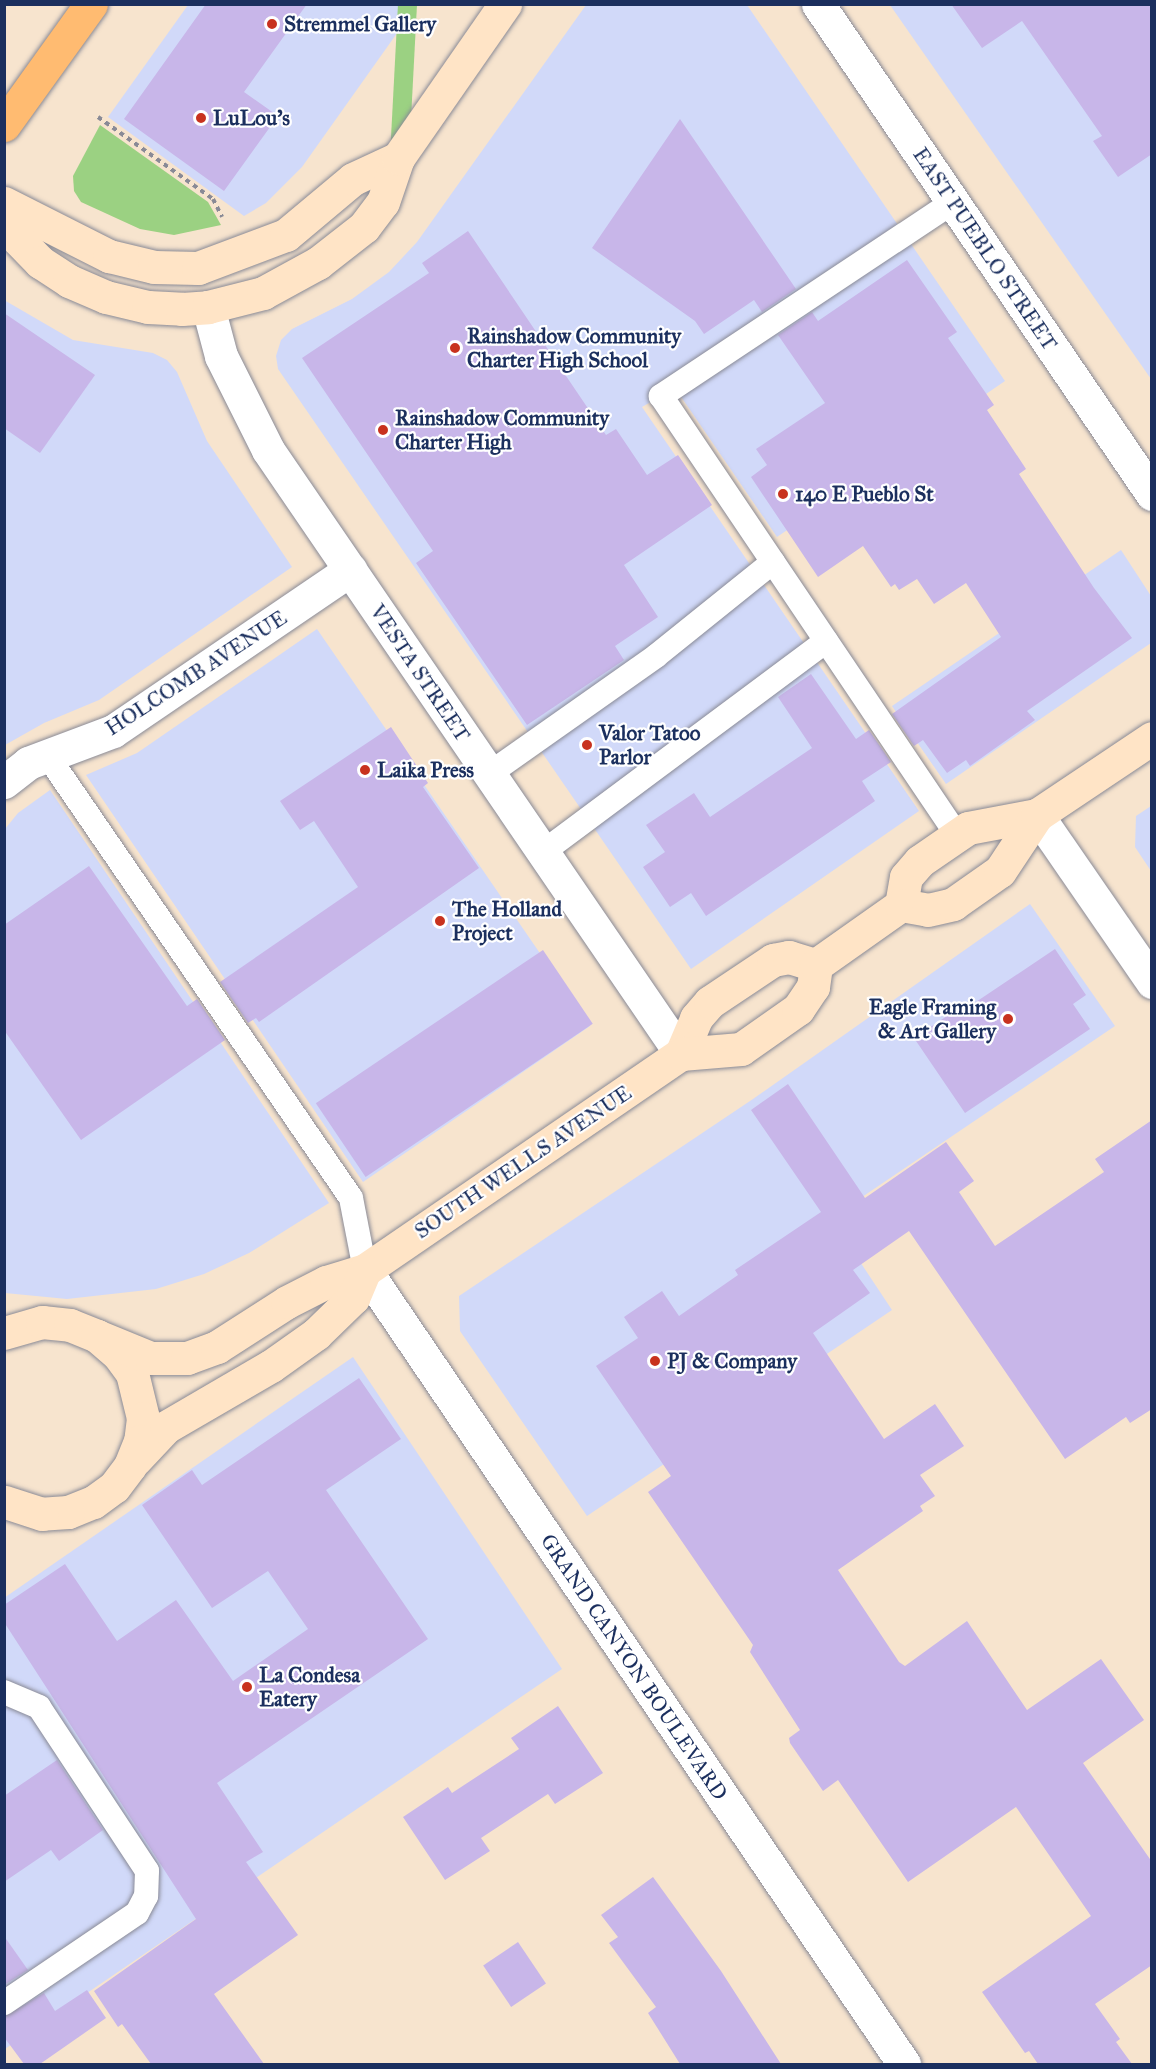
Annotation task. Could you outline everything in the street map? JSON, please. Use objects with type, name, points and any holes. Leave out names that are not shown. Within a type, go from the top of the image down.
[{"type":"main road","points":[[4,125],[90,4]]},
{"type":"main road","points":[[4,225],[40,262],[69,281],[106,297],[148,307],[208,307],[262,293],[318,263],[355,234],[383,202],[398,158],[505,4]]},
{"type":"main road","points":[[4,203],[109,256],[154,267],[198,268],[286,235],[353,179],[398,158]]},
{"type":"main road","points":[[901,905],[928,910],[953,904],[1000,871],[1037,815],[1152,738]]},
{"type":"main road","points":[[681,1054],[696,1018],[710,1002],[773,960],[789,957],[816,965],[901,905],[906,877],[920,861],[957,835],[968,828],[1037,815]]},
{"type":"main road","name":"SOUTH WELLS AVENUE","points":[[4,1333],[42,1322],[70,1325],[151,1358],[187,1358],[217,1347],[286,1302],[326,1282],[365,1270],[681,1054],[741,1049],[798,1009],[813,987],[816,965]]},
{"type":"main road","points":[[4,1528],[18,1519],[68,1512],[93,1503],[114,1487],[166,1426],[271,1366],[316,1334],[353,1298],[365,1270]]},
{"type":"main road","points":[[97,1336],[118,1354],[140,1395],[140,1441],[130,1466]]},
{"type":"main road","points":[[4,1502],[42,1514]]},
{"type":"street","name":"EAST PUEBLO STREET","points":[[818,4],[1152,494]]},
{"type":"street","name":"VESTA STREET","points":[[208,307],[222,356],[243,404],[268,450],[681,1054]]},
{"type":"street","name":"HOLCOMB AVENUE","points":[[4,782],[28,763],[113,731],[351,570]]},
{"type":"street","points":[[1037,815],[1152,982]]},
{"type":"street","name":"GRAND CANYON BOULEVARD","points":[[365,1270],[904,2064]]},
{"type":"lane","points":[[953,201],[662,396],[957,835]]},
{"type":"lane","points":[[489,774],[656,656],[773,562]]},
{"type":"lane","points":[[543,852],[826,641]]},
{"type":"lane","points":[[47,755],[351,1198],[365,1270]]},
{"type":"lane","points":[[4,1692],[39,1707],[147,1871],[146,1896],[137,1913],[4,2003]]},
{"type":"path","points":[[98,117],[213,199],[228,228]]},
{"type":"shaded area","points":[[188,5],[417,5],[302,167],[266,203],[244,216],[108,117]]},
{"type":"shaded area","points":[[586,5],[747,5],[1005,381],[777,537],[675,388],[642,407],[919,811],[691,969],[278,369],[276,356],[281,340],[292,329],[352,299],[389,272],[417,242]]},
{"type":"shaded area","points":[[890,5],[1151,5],[1151,379]]},
{"type":"shaded area","points":[[4,300],[73,340],[153,353],[167,360],[177,372],[207,441],[292,567],[99,700],[44,723],[5,745]]},
{"type":"shaded area","points":[[1121,550],[1151,596],[1151,643],[946,784],[892,706]]},
{"type":"shaded area","points":[[317,629],[590,1026],[363,1182],[86,775],[137,753]]},
{"type":"shaded area","points":[[50,790],[329,1203],[249,1253],[204,1274],[156,1289],[67,1299],[5,1293],[5,829],[18,813]]},
{"type":"shaded area","points":[[1151,806],[1151,871],[1135,847],[1136,816]]},
{"type":"shaded area","points":[[1030,904],[1115,1026],[831,1218],[892,1310],[587,1516],[460,1331],[459,1296],[753,1099]]},
{"type":"shaded area","points":[[353,1357],[562,1669],[5,2049],[4,1598]]},
{"type":"green space","points":[[398,4],[417,5],[409,155],[390,154]]},
{"type":"green space","points":[[100,125],[208,202],[221,225],[174,235],[140,229],[81,202],[74,191],[73,176]]},
{"type":"building","name":"LuLou's","points":[[206,4],[307,4],[244,92],[278,116],[224,191],[124,119]]},
{"type":"building","points":[[951,4],[1152,4],[1152,154],[1118,177],[1093,141],[1102,136],[1022,21],[982,48]]},
{"type":"building","points":[[680,119],[796,289],[762,312],[754,300],[704,334],[695,321],[592,248]]},
{"type":"building","points":[[468,231],[606,435],[616,429],[647,475],[678,455],[712,505],[624,565],[658,617],[615,646],[624,660],[527,725],[416,563],[433,551],[302,358],[429,273],[422,263]]},
{"type":"building","points":[[907,260],[957,332],[948,338],[994,405],[987,410],[1026,469],[1019,474],[1094,588],[1132,638],[1027,711],[1035,720],[970,766],[966,760],[947,773],[923,740],[914,746],[892,714],[1001,637],[966,583],[934,604],[917,579],[899,590],[895,584],[891,587],[863,546],[818,577],[751,477],[767,465],[756,449],[825,403],[778,335],[812,312],[818,321]]},
{"type":"building","points":[[4,313],[95,375],[40,453],[4,428]]},
{"type":"building","points":[[811,674],[856,739],[869,730],[891,762],[862,781],[875,801],[706,916],[691,893],[670,907],[643,867],[665,852],[646,825],[694,793],[710,817],[812,748],[778,697]]},
{"type":"building","points":[[391,727],[428,783],[423,787],[479,868],[259,1022],[256,1018],[248,1023],[220,982],[358,887],[314,821],[300,830],[280,801]]},
{"type":"building","points":[[89,866],[187,1006],[197,999],[225,1040],[81,1140],[4,1030],[4,925]]},
{"type":"building","points":[[1055,949],[1086,995],[1073,1004],[1090,1029],[965,1113],[914,1038],[953,1012],[955,1016]]},
{"type":"building","points":[[543,950],[593,1024],[366,1177],[316,1103]]},
{"type":"building","points":[[788,1084],[865,1198],[946,1142],[974,1181],[959,1192],[995,1246],[1104,1172],[1095,1159],[1152,1120],[1152,1409],[1130,1423],[1126,1417],[1065,1459],[909,1231],[853,1270],[870,1293],[813,1333],[884,1439],[935,1404],[964,1446],[920,1475],[935,1496],[920,1506],[923,1511],[838,1570],[899,1662],[905,1666],[967,1621],[1027,1710],[1101,1659],[1144,1720],[1083,1763],[1152,1862],[1152,1965],[1095,2004],[1120,2039],[1116,2042],[1132,2064],[1038,2064],[1029,2051],[1025,2053],[982,1992],[1091,1916],[1016,1807],[908,1882],[838,1780],[823,1791],[790,1743],[789,1738],[800,1730],[750,1652],[753,1645],[648,1492],[671,1476],[596,1366],[638,1338],[624,1317],[662,1291],[679,1316],[738,1275],[735,1270],[821,1212],[751,1110]]},
{"type":"building","points":[[359,1378],[401,1439],[326,1490],[428,1639],[217,1783],[263,1852],[246,1862],[298,1935],[214,1994],[264,2064],[151,2064],[122,2024],[118,2027],[94,1991],[196,1919],[4,1622],[4,1605],[65,1564],[117,1641],[176,1600],[233,1681],[308,1629],[268,1571],[212,1608],[142,1505],[192,1470],[202,1485]]},
{"type":"building","points":[[558,1706],[603,1773],[555,1804],[548,1794],[481,1838],[490,1851],[445,1880],[403,1817],[448,1787],[452,1793],[519,1749],[511,1738]]},
{"type":"building","points":[[57,1760],[103,1830],[59,1861],[51,1850],[4,1882],[4,1796]]},
{"type":"building","points":[[653,1877],[721,1971],[781,2064],[680,2064],[648,2013],[656,2007],[609,1943],[618,1937],[601,1915]]},
{"type":"building","points":[[4,1936],[28,1970],[4,1985]]},
{"type":"building","points":[[518,1942],[546,1983],[511,2007],[483,1965]]},
{"type":"building","points":[[87,1990],[106,2018],[40,2064],[24,2064],[4,2037],[4,2017],[44,1993],[55,2011]]},
{"type":"place","name":"Stremmel Gallery","points":[[272,24]]},
{"type":"place","name":"LuLou's","points":[[201,118]]},
{"type":"place","name":"Rainshadow Community Charter High School","points":[[455,348]]},
{"type":"place","name":"Rainshadow Community Charter High","points":[[383,430]]},
{"type":"place","name":"140 E Pueblo St","points":[[783,494]]},
{"type":"place","name":"Valor Tatoo Parlor","points":[[587,745]]},
{"type":"place","name":"Laika Press","points":[[365,770]]},
{"type":"place","name":"The Holland Project","points":[[440,921]]},
{"type":"place","name":"Eagle Framing & Art Gallery","points":[[1008,1019]]},
{"type":"place","name":"PJ & Company","points":[[655,1361]]},
{"type":"place","name":"La Condesa Eatery","points":[[247,1687]]}]
